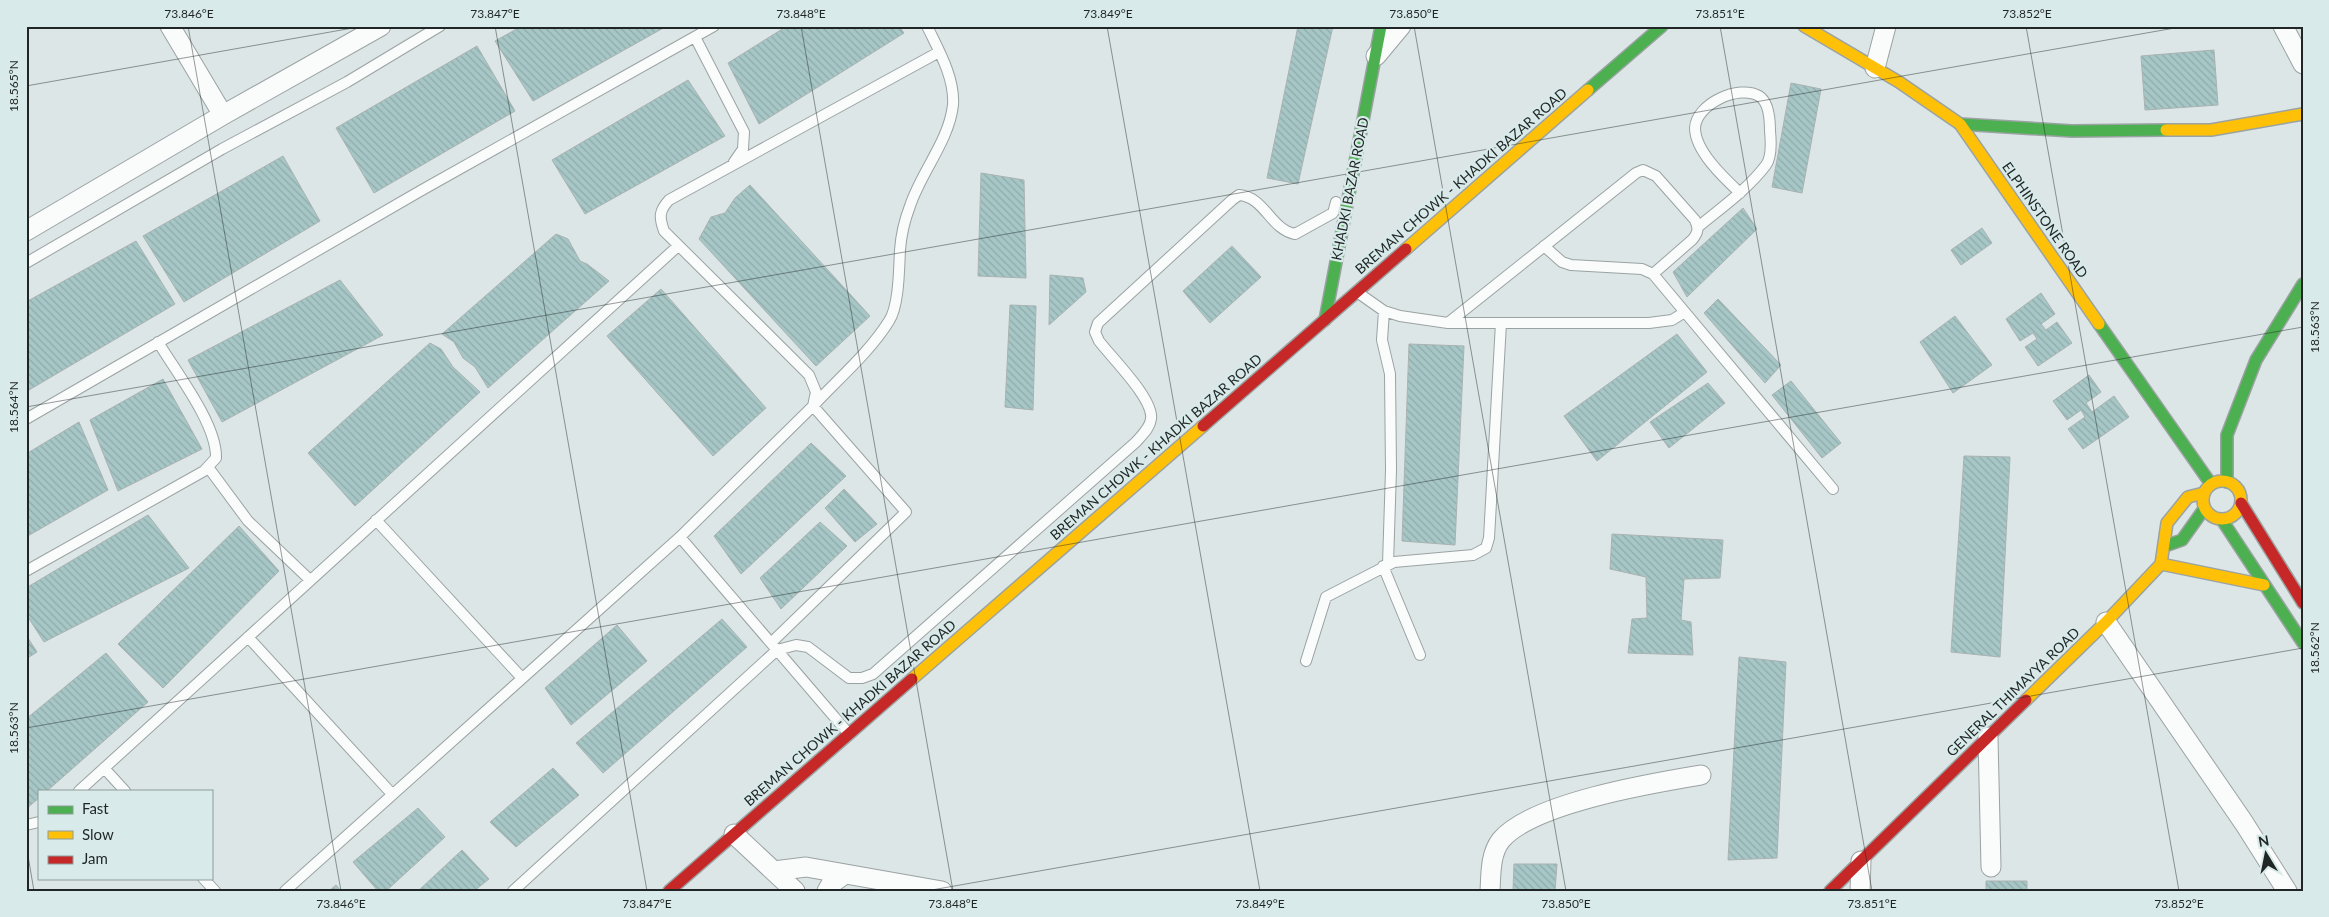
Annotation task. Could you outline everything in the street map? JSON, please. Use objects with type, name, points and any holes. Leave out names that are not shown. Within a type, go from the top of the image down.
[{"type":"main road","name":"KHADKI BAZAR ROAD","points":[[1325,320],[1381,26]]},
{"type":"main road","name":"BREMAN CHOWK - KHADKI BAZAR ROAD","points":[[669,891],[1662,26]]},
{"type":"main road","name":"ELPHINSTONE ROAD","points":[[1804,26],[1899,82],[1960,124],[2207,489]]},
{"type":"main road","points":[[1960,124],[2072,131],[2211,130],[2303,114]]},
{"type":"main road","points":[[2227,482],[2227,435],[2256,360],[2303,284]]},
{"type":"main road","points":[[2227,482],[2188,497],[2167,523],[2161,564],[2264,585]]},
{"type":"main road","points":[[2227,482],[2240,492],[2241,503],[2303,603]]},
{"type":"main road","points":[[2165,546],[2182,540],[2204,509],[2207,489]]},
{"type":"main road","points":[[2222,520],[2237,513],[2241,503]]},
{"type":"main road","points":[[2204,509],[2212,517],[2222,520],[2303,643]]},
{"type":"main road","name":"GENERAL THIMAYYA ROAD","points":[[1830,891],[2106,622],[2161,564]]},
{"type":"street","points":[[170,26],[223,115]]},
{"type":"street","points":[[26,231],[223,115],[381,26]]},
{"type":"street","name":"KHADKI BAZAR ROAD","points":[[1374,58],[1401,26]]},
{"type":"street","points":[[1875,68],[1886,26]]},
{"type":"street","points":[[2283,26],[2303,64]]},
{"type":"street","points":[[2106,622],[2244,823],[2286,891]]},
{"type":"street","points":[[1988,737],[1991,867]]},
{"type":"street","points":[[1490,891],[1491,862],[1500,841],[1513,828],[1541,815],[1632,786],[1701,775]]},
{"type":"street","points":[[734,834],[795,891]]},
{"type":"street","points":[[1860,891],[1861,861]]},
{"type":"street","points":[[774,871],[806,866],[942,891]]},
{"type":"street","points":[[827,891],[832,884],[845,874]]},
{"type":"lane","points":[[26,264],[222,149],[347,82],[440,26]]},
{"type":"lane","points":[[26,419],[714,26]]},
{"type":"lane","points":[[285,891],[680,538],[813,406],[875,340],[891,320],[899,283],[900,248],[909,206],[925,170],[946,131],[953,105],[953,90],[939,52],[926,26]]},
{"type":"lane","points":[[694,37],[744,132],[743,149],[732,164]]},
{"type":"lane","points":[[813,406],[816,392],[809,375],[664,231],[659,219],[662,208],[669,200],[732,164],[939,52]]},
{"type":"lane","points":[[1698,227],[1740,193],[1767,163],[1771,144],[1766,105],[1760,96],[1745,92],[1722,96],[1704,110],[1695,126],[1698,142],[1717,171],[1740,193]]},
{"type":"lane","points":[[1448,323],[1636,173],[1643,170],[1656,176],[1695,220],[1698,227],[1698,234],[1653,274]]},
{"type":"lane","points":[[774,647],[796,645],[808,647],[849,678],[862,678],[873,674],[1136,442],[1147,430],[1151,418],[1150,407],[1099,341],[1095,332],[1104,316],[1239,195],[1249,196],[1258,202],[1277,226],[1286,232],[1295,234],[1334,212],[1338,192]]},
{"type":"lane","points":[[80,790],[678,246]]},
{"type":"lane","points":[[1544,246],[1562,262],[1571,265],[1642,269],[1653,274],[1833,489]]},
{"type":"lane","points":[[1357,292],[1384,311],[1400,316],[1448,323],[1648,323],[1672,320],[1685,312]]},
{"type":"lane","points":[[1384,311],[1382,340],[1390,374],[1391,470],[1385,565],[1420,655]]},
{"type":"lane","points":[[1306,661],[1326,597],[1394,562],[1473,555],[1486,548],[1489,538],[1501,323]]},
{"type":"lane","points":[[26,571],[208,467],[216,458],[216,446],[211,429],[158,342]]},
{"type":"lane","points":[[513,891],[774,647],[906,512],[813,406]]},
{"type":"lane","points":[[208,467],[248,521],[310,580]]},
{"type":"lane","points":[[376,520],[522,678]]},
{"type":"lane","points":[[680,538],[849,734]]},
{"type":"lane","points":[[248,636],[392,794]]},
{"type":"lane","points":[[104,768],[124,790]]},
{"type":"lane","points":[[205,880],[215,891]]},
{"type":"building","points":[[522,26],[667,26],[533,101],[495,41]]},
{"type":"building","points":[[787,26],[899,26],[904,33],[759,124],[728,63]]},
{"type":"building","points":[[1298,26],[1333,26],[1298,184],[1267,178]]},
{"type":"building","points":[[477,46],[515,111],[374,193],[336,128]]},
{"type":"building","points":[[2214,50],[2218,105],[2145,110],[2141,56]]},
{"type":"building","points":[[688,80],[725,136],[585,214],[552,160]]},
{"type":"building","points":[[1791,83],[1821,89],[1802,193],[1772,187]]},
{"type":"building","points":[[283,156],[320,221],[184,302],[143,236]]},
{"type":"building","points":[[981,173],[1024,180],[1026,278],[978,276]]},
{"type":"building","points":[[750,185],[870,316],[816,366],[699,239],[711,217],[725,213],[735,198]]},
{"type":"building","points":[[1743,208],[1757,229],[1687,297],[1673,272]]},
{"type":"building","points":[[1982,228],[1992,243],[1961,265],[1951,250]]},
{"type":"building","points":[[556,234],[568,239],[580,261],[587,264],[609,281],[488,388],[475,367],[463,358],[454,342],[442,334]]},
{"type":"building","points":[[136,241],[175,304],[29,390],[26,386],[26,302]]},
{"type":"building","points":[[1232,246],[1261,277],[1210,323],[1183,291]]},
{"type":"building","points":[[1050,275],[1083,278],[1086,292],[1049,325]]},
{"type":"building","points":[[340,280],[383,335],[222,422],[188,360]]},
{"type":"building","points":[[661,289],[766,408],[713,456],[607,336]]},
{"type":"building","points":[[2041,293],[2055,314],[2041,324],[2046,330],[2057,322],[2072,343],[2038,366],[2025,347],[2037,339],[2033,333],[2020,341],[2006,319]]},
{"type":"building","points":[[1718,299],[1781,365],[1765,383],[1704,313]]},
{"type":"building","points":[[1010,305],[1036,306],[1033,410],[1005,407]]},
{"type":"building","points":[[1955,316],[1992,365],[1953,393],[1920,342]]},
{"type":"building","points":[[1677,334],[1707,372],[1597,461],[1564,416]]},
{"type":"building","points":[[430,343],[441,349],[453,367],[480,392],[355,506],[308,453]]},
{"type":"building","points":[[1409,344],[1464,346],[1455,545],[1402,541]]},
{"type":"building","points":[[2089,375],[2101,392],[2086,403],[2092,412],[2114,396],[2129,417],[2083,449],[2068,429],[2085,417],[2081,410],[2067,420],[2053,401]]},
{"type":"building","points":[[163,379],[202,449],[118,491],[90,420]]},
{"type":"building","points":[[1791,381],[1841,443],[1822,458],[1772,395]]},
{"type":"building","points":[[1708,383],[1725,403],[1669,448],[1650,422]]},
{"type":"building","points":[[79,422],[108,490],[26,537],[26,454]]},
{"type":"building","points":[[811,443],[846,476],[741,574],[714,536]]},
{"type":"building","points":[[1964,456],[2010,457],[2000,657],[1951,652]]},
{"type":"building","points":[[844,489],[877,524],[855,542],[825,508]]},
{"type":"building","points":[[148,515],[189,568],[44,642],[26,614],[26,588]]},
{"type":"building","points":[[820,522],[847,546],[781,609],[760,578]]},
{"type":"building","points":[[239,526],[279,571],[163,688],[118,644]]},
{"type":"building","points":[[1612,534],[1723,540],[1720,578],[1684,579],[1681,620],[1691,622],[1693,655],[1628,653],[1632,619],[1647,618],[1646,577],[1610,569]]},
{"type":"building","points":[[722,619],[747,647],[603,773],[576,743]]},
{"type":"building","points":[[617,625],[647,661],[571,725],[545,688]]},
{"type":"building","points":[[26,635],[37,652],[26,659]]},
{"type":"building","points":[[106,653],[148,702],[48,790],[38,790],[38,799],[26,809],[26,719]]},
{"type":"building","points":[[1739,657],[1786,662],[1777,858],[1728,860]]},
{"type":"building","points":[[553,768],[579,795],[516,847],[490,822]]},
{"type":"building","points":[[418,808],[445,837],[386,891],[378,891],[353,862]]},
{"type":"building","points":[[462,850],[489,879],[474,891],[418,891]]},
{"type":"building","points":[[1514,864],[1557,864],[1555,891],[1513,891]]},
{"type":"building","points":[[1986,881],[2027,881],[2027,891],[1986,891]]},
{"type":"building","points":[[336,885],[341,891],[329,891]]},
{"type":"traffic: fast","points":[[1325,320],[1381,26]]},
{"type":"traffic: fast","points":[[1588,90],[1662,26]]},
{"type":"traffic: fast","points":[[1960,124],[2072,131],[2166,130]]},
{"type":"traffic: fast","points":[[2227,482],[2227,435],[2256,360],[2303,284]]},
{"type":"traffic: fast","points":[[2099,324],[2211,484]]},
{"type":"traffic: fast","points":[[2165,546],[2182,540],[2204,509]]},
{"type":"traffic: fast","points":[[2222,520],[2303,643]]},
{"type":"traffic: slow","points":[[1804,26],[1899,82],[1960,124],[2099,324]]},
{"type":"traffic: slow","points":[[1406,249],[1588,90]]},
{"type":"traffic: slow","points":[[2166,130],[2211,130],[2303,114]]},
{"type":"traffic: slow","points":[[912,679],[1203,426]]},
{"type":"traffic: slow","points":[[2222,481],[2236,486],[2241,500],[2236,514],[2222,519],[2208,514],[2203,500],[2208,486],[2222,481]]},
{"type":"traffic: slow","points":[[2026,700],[2106,622],[2161,564],[2167,523],[2188,497],[2204,493]]},
{"type":"traffic: slow","points":[[2161,564],[2264,585]]},
{"type":"traffic: jam","points":[[1203,426],[1406,249]]},
{"type":"traffic: jam","points":[[2241,503],[2303,603]]},
{"type":"traffic: jam","points":[[669,891],[912,679]]},
{"type":"traffic: jam","points":[[1830,891],[2026,700]]}]
